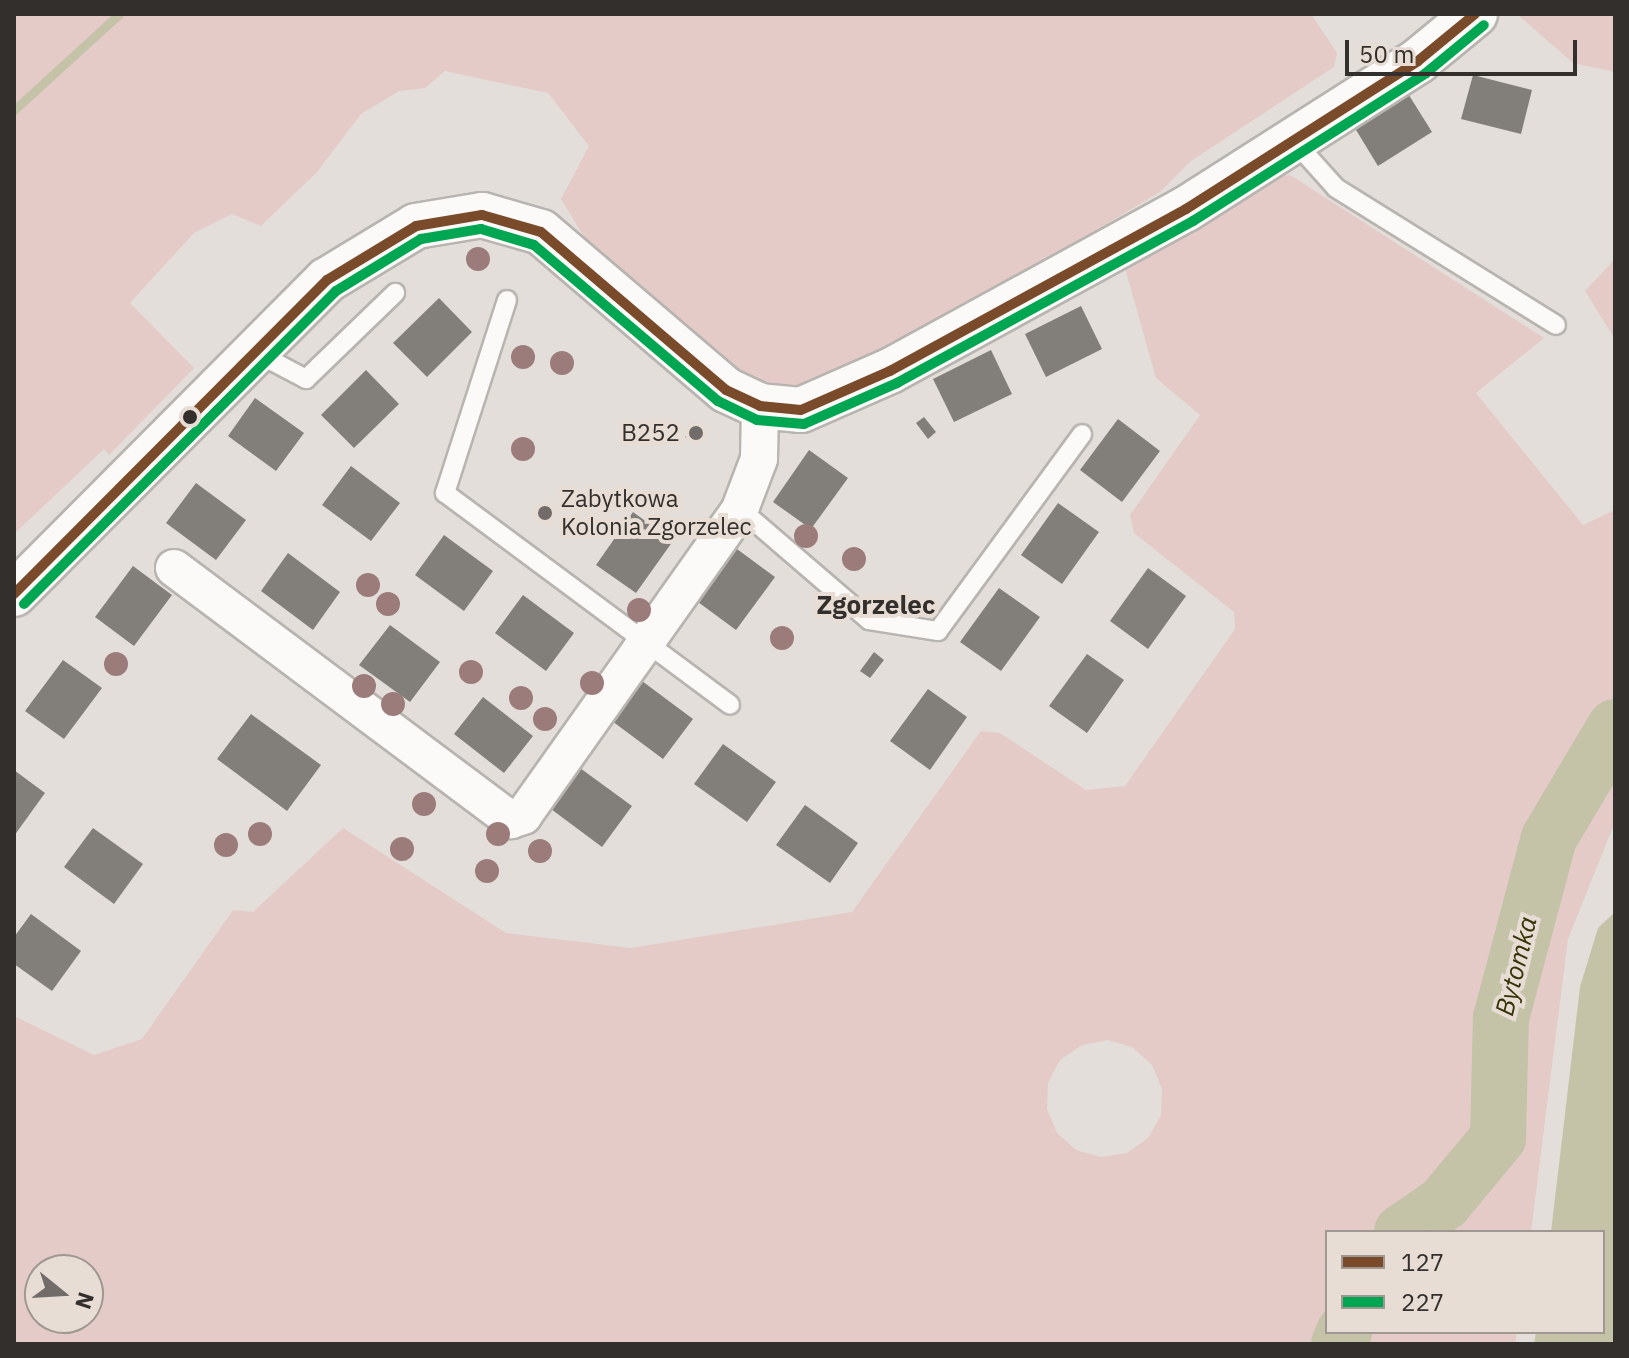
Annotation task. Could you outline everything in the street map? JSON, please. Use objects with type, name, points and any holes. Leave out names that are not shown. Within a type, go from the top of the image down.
[{"type":"street","points":[[14,594],[255,352],[372,246],[426,223],[482,215],[541,232],[726,390],[760,406],[801,410],[890,371],[1186,209],[1418,61],[1475,14]]},
{"type":"street","points":[[174,568],[511,820],[523,816],[740,509],[759,459],[760,406]]},
{"type":"lane","points":[[1293,140],[1336,188],[1556,325]]},
{"type":"lane","points":[[255,352],[306,379],[395,293]]},
{"type":"lane","points":[[507,300],[445,493],[730,705]]},
{"type":"lane","points":[[740,509],[869,620],[938,631],[1082,434]]},
{"type":"shaded area","points":[[14,14],[1311,14],[1337,53],[1334,67],[1191,161],[1160,192],[991,293],[817,386],[795,389],[740,376],[589,245],[561,199],[589,146],[548,93],[445,71],[425,88],[399,91],[361,114],[317,172],[261,226],[232,214],[194,233],[130,303],[194,368],[109,455],[104,449],[14,534]]},
{"type":"shaded area","points":[[1517,14],[1615,14],[1615,72],[1573,63]]},
{"type":"shaded area","points":[[1290,175],[1544,338],[1476,393],[1583,525],[1615,510],[1615,822],[1568,939],[1531,1230],[1325,1230],[1325,1334],[1517,1334],[1515,1344],[14,1344],[14,1016],[94,1055],[142,1039],[233,910],[253,912],[343,828],[506,933],[631,948],[852,912],[981,731],[1000,733],[1086,790],[1125,786],[1235,629],[1234,612],[1134,533],[1130,515],[1200,415],[1156,378],[1123,261],[1270,177]],"holes":[[[1108,1040],[1132,1047],[1152,1065],[1162,1089],[1161,1115],[1148,1138],[1127,1153],[1101,1157],[1076,1150],[1057,1133],[1047,1109],[1048,1083],[1060,1060],[1082,1045]]]},
{"type":"shaded area","points":[[1615,259],[1615,339],[1585,291]]},
{"type":"shaded area","points":[[1615,912],[1615,1344],[1534,1344],[1536,1334],[1605,1334],[1605,1230],[1551,1230],[1580,987],[1598,928]]},
{"type":"building","points":[[1473,75],[1532,90],[1521,134],[1461,119]]},
{"type":"building","points":[[1407,92],[1432,132],[1378,166],[1353,125]]},
{"type":"building","points":[[439,298],[472,332],[427,377],[393,343]]},
{"type":"building","points":[[1081,306],[1102,349],[1046,377],[1025,334]]},
{"type":"building","points":[[991,350],[1012,394],[954,422],[933,379]]},
{"type":"building","points":[[366,370],[399,404],[354,448],[321,415]]},
{"type":"building","points":[[255,398],[304,433],[276,471],[228,436]]},
{"type":"building","points":[[924,417],[936,432],[928,439],[916,423]]},
{"type":"building","points":[[1118,419],[1160,451],[1122,502],[1080,470]]},
{"type":"building","name":"B252","points":[[695,422],[706,430],[696,444],[685,437]]},
{"type":"building","points":[[809,450],[848,478],[811,529],[773,502]]},
{"type":"building","points":[[351,466],[400,503],[371,541],[322,505]]},
{"type":"building","points":[[196,483],[246,520],[216,560],[166,523]]},
{"type":"building","points":[[1058,503],[1099,532],[1062,584],[1021,555]]},
{"type":"building","points":[[633,512],[673,541],[636,593],[596,565]]},
{"type":"building","points":[[444,535],[493,571],[464,611],[415,575]]},
{"type":"building","points":[[737,549],[775,577],[736,630],[698,602]]},
{"type":"building","points":[[288,553],[340,592],[313,630],[261,591]]},
{"type":"building","points":[[133,566],[172,595],[134,646],[95,617]]},
{"type":"building","points":[[1148,568],[1186,596],[1148,649],[1110,621]]},
{"type":"building","points":[[999,588],[1040,617],[1001,671],[960,642]]},
{"type":"building","points":[[523,595],[574,633],[546,671],[495,633]]},
{"type":"building","points":[[390,625],[440,662],[410,702],[359,665]]},
{"type":"building","points":[[874,652],[884,660],[870,678],[860,671]]},
{"type":"building","points":[[1087,654],[1124,680],[1087,733],[1049,706]]},
{"type":"building","points":[[63,660],[102,688],[64,739],[25,711]]},
{"type":"building","points":[[642,681],[693,719],[663,759],[612,721]]},
{"type":"building","points":[[928,689],[967,717],[930,770],[890,741]]},
{"type":"building","points":[[483,697],[533,736],[504,773],[454,734]]},
{"type":"building","points":[[251,714],[321,765],[287,811],[217,759]]},
{"type":"building","points":[[723,744],[776,782],[747,822],[694,784]]},
{"type":"building","points":[[580,768],[632,806],[602,847],[551,809]]},
{"type":"building","points":[[14,770],[45,793],[14,836]]},
{"type":"building","points":[[805,805],[858,843],[830,883],[776,845]]},
{"type":"building","points":[[93,828],[143,864],[114,904],[64,867]]},
{"type":"building","points":[[31,914],[81,951],[52,991],[14,964],[14,937]]},
{"type":"waterway","points":[[14,110],[119,14]]},
{"type":"waterway","name":"Bytomka","points":[[1405,1230],[1444,1203],[1498,1138],[1501,1018],[1549,838],[1615,727]]},
{"type":"waterway","name":"Bytomka","points":[[1339,1344],[1343,1334]]},
{"type":"transit line","name":"127","points":[[14,594],[327,280],[416,226],[482,215],[541,232],[726,390],[760,406],[801,410],[890,371],[1186,209],[1418,61],[1475,14]]},
{"type":"transit line","name":"227","points":[[24,604],[336,291],[421,239],[481,229],[534,245],[718,401],[757,420],[804,424],[897,383],[1193,221],[1426,73],[1484,25]]},
{"type":"place","name":"B252","points":[[696,433]]},
{"type":"place","name":"Zabytkowa Kolonia Zgorzelec","points":[[545,513]]},
{"type":"district","name":"Zgorzelec","points":[[876,605]]}]
